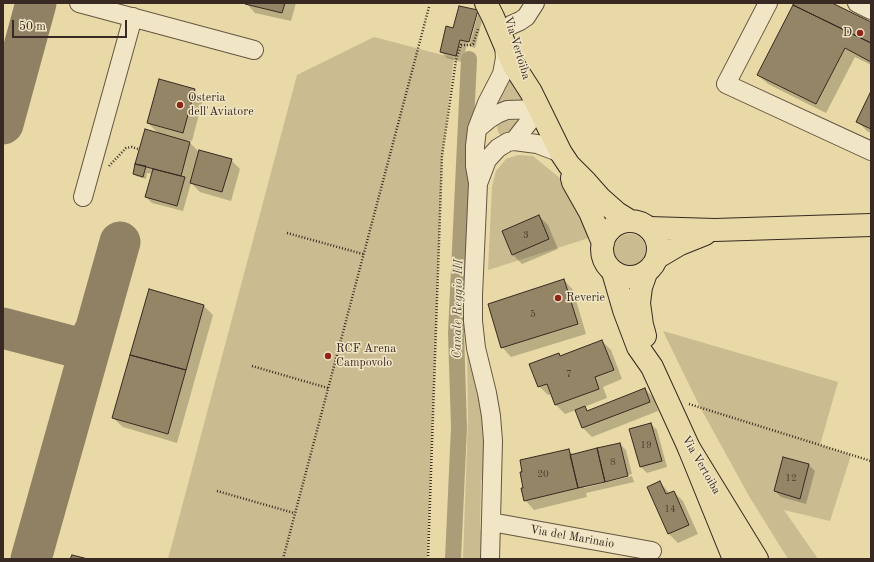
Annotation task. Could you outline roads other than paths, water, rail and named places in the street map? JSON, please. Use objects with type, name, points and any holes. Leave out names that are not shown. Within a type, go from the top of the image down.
[{"type":"main road","name":"Via Vertoiba","points":[[486,3],[494,18],[507,34]]},
{"type":"main road","name":"Via Vertoiba","points":[[504,3],[507,34],[513,64],[535,101],[565,159],[573,182],[590,212],[602,243],[604,259],[613,272],[624,310],[638,348],[652,367],[689,448],[757,559]]},
{"type":"main road","name":"Via Vertoiba","points":[[565,159],[600,198],[617,213],[640,224],[654,234],[658,241],[659,249],[641,287],[639,303],[642,325],[652,367]]},
{"type":"main road","points":[[602,243],[606,234],[612,227],[621,222],[714,230],[871,225]]},
{"type":"main road","points":[[613,272],[621,277],[638,277],[680,244],[714,230]]},
{"type":"main road","points":[[689,448],[734,559]]},
{"type":"street","points":[[79,3],[254,50]]},
{"type":"street","points":[[490,559],[494,441],[491,416],[476,348],[473,321],[478,183],[475,146],[477,129],[487,103],[502,74],[507,34],[526,17],[535,3]]},
{"type":"street","points":[[768,3],[726,84],[871,151]]},
{"type":"street","points":[[857,3],[871,10]]},
{"type":"street","points":[[83,196],[133,17]]},
{"type":"street","points":[[477,129],[497,114],[535,101]]},
{"type":"street","points":[[478,183],[487,160],[492,154],[525,128],[535,101]]},
{"type":"street","points":[[477,129],[491,140],[507,143],[537,144],[565,159]]},
{"type":"street","name":"Via del Marinaio","points":[[491,522],[652,551]]},
{"type":"waterway","name":"Canale Reggio III","points":[[453,559],[459,427],[456,333],[469,59]]},
{"type":"place","name":"D","points":[[860,33]]},
{"type":"place","name":"Osteria dell'Aviatore","points":[[180,105]]},
{"type":"place","name":"Reverie","points":[[558,298]]},
{"type":"place","name":"RCF Arena Campovolo","points":[[328,356]]}]
